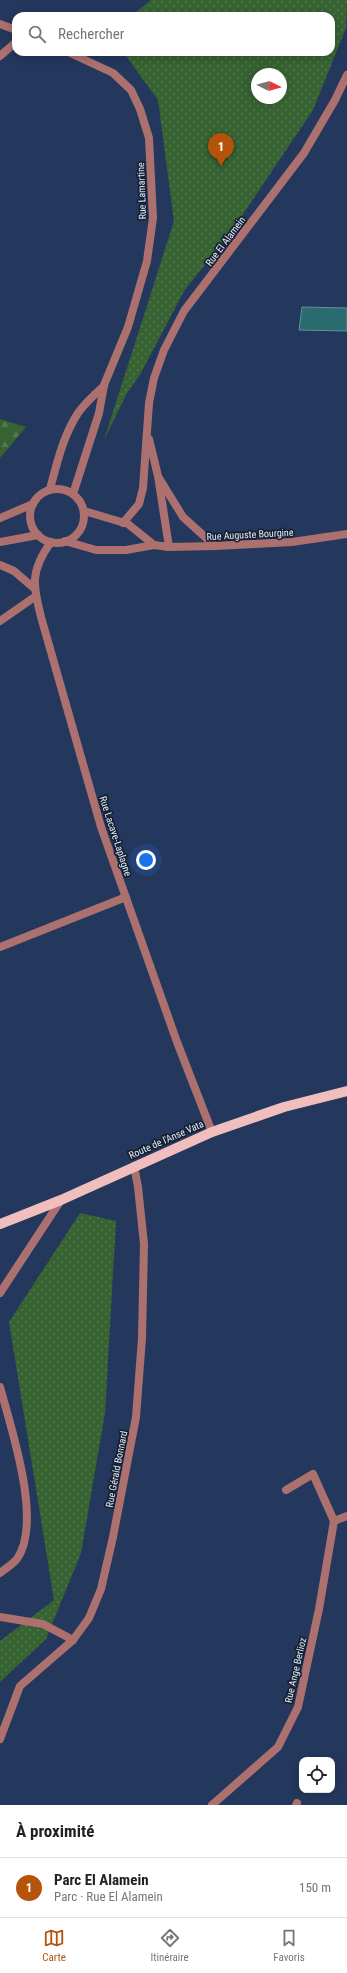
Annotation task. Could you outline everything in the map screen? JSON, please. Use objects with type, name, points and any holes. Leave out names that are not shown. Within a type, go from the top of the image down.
[{"type":"main road","name":"Route de l'Anse Vata","points":[[0,1224],[61,1200],[212,1132],[284,1107],[347,1091]]},
{"type":"street","points":[[0,24],[12,28]]},
{"type":"street","points":[[0,56],[12,46]]},
{"type":"street","name":"Rue Lamartine","points":[[73,494],[99,413],[104,385],[128,327],[147,261],[153,218],[149,138],[140,110],[131,90],[113,73],[77,56]]},
{"type":"street","name":"Rue El Alamein","points":[[123,522],[139,504],[143,488],[149,403],[154,378],[164,350],[184,311],[304,153],[335,100],[347,75]]},
{"type":"street","name":"Rue Lamartine","points":[[50,489],[59,452],[78,412],[104,385]]},
{"type":"street","name":"Rue El Alamein","points":[[147,431],[158,476],[169,547]]},
{"type":"street","points":[[158,476],[182,517],[215,546]]},
{"type":"street","points":[[50,489],[62,489],[73,494],[78,499],[84,511],[84,519],[78,532],[66,541],[52,542],[38,535],[32,526],[30,514],[37,497],[50,489]]},
{"type":"street","points":[[0,518],[33,504]]},
{"type":"street","points":[[84,511],[128,524],[154,545]]},
{"type":"street","name":"Rue Auguste Bourgine","points":[[66,541],[96,550],[126,550],[154,545],[169,547],[215,546],[292,542],[347,534]]},
{"type":"street","points":[[0,542],[38,535]]},
{"type":"street","name":"Rue Lacave-Laplagne","points":[[52,542],[40,558],[35,593],[101,827],[177,1042],[212,1132]]},
{"type":"street","points":[[0,565],[14,571],[35,593],[0,621]]},
{"type":"street","points":[[0,947],[126,897]]},
{"type":"street","name":"Rue Gérald Bonnard","points":[[0,1739],[20,1686],[73,1640],[89,1618],[100,1589],[113,1537],[136,1417],[142,1338],[144,1244],[139,1195],[134,1166]]},
{"type":"street","points":[[0,1293],[61,1200]]},
{"type":"street","points":[[0,1387],[25,1485],[26,1534],[16,1559],[0,1572]]},
{"type":"street","points":[[286,1490],[313,1474],[334,1521],[347,1516]]},
{"type":"street","name":"Rue Ange Berlioz","points":[[212,1805],[278,1747],[298,1707],[319,1609],[334,1521]]},
{"type":"street","points":[[0,1617],[43,1624],[73,1640]]},
{"type":"green space","points":[[151,0],[347,0],[346,28],[335,55],[335,12],[136,12]]},
{"type":"green space","points":[[126,56],[335,56],[313,110],[235,226],[184,291],[141,373],[127,393],[104,440],[174,221],[158,100]]},
{"type":"green space","points":[[0,419],[26,427],[0,458]]},
{"type":"green space","points":[[80,1213],[116,1221],[105,1413],[81,1553],[46,1639],[0,1682],[0,1641],[54,1600],[9,1322]]},
{"type":"shaded area","points":[[302,307],[347,308],[347,331],[299,330]]},
{"type":"place","name":"Parc El Alamein","points":[[221,166]]}]
